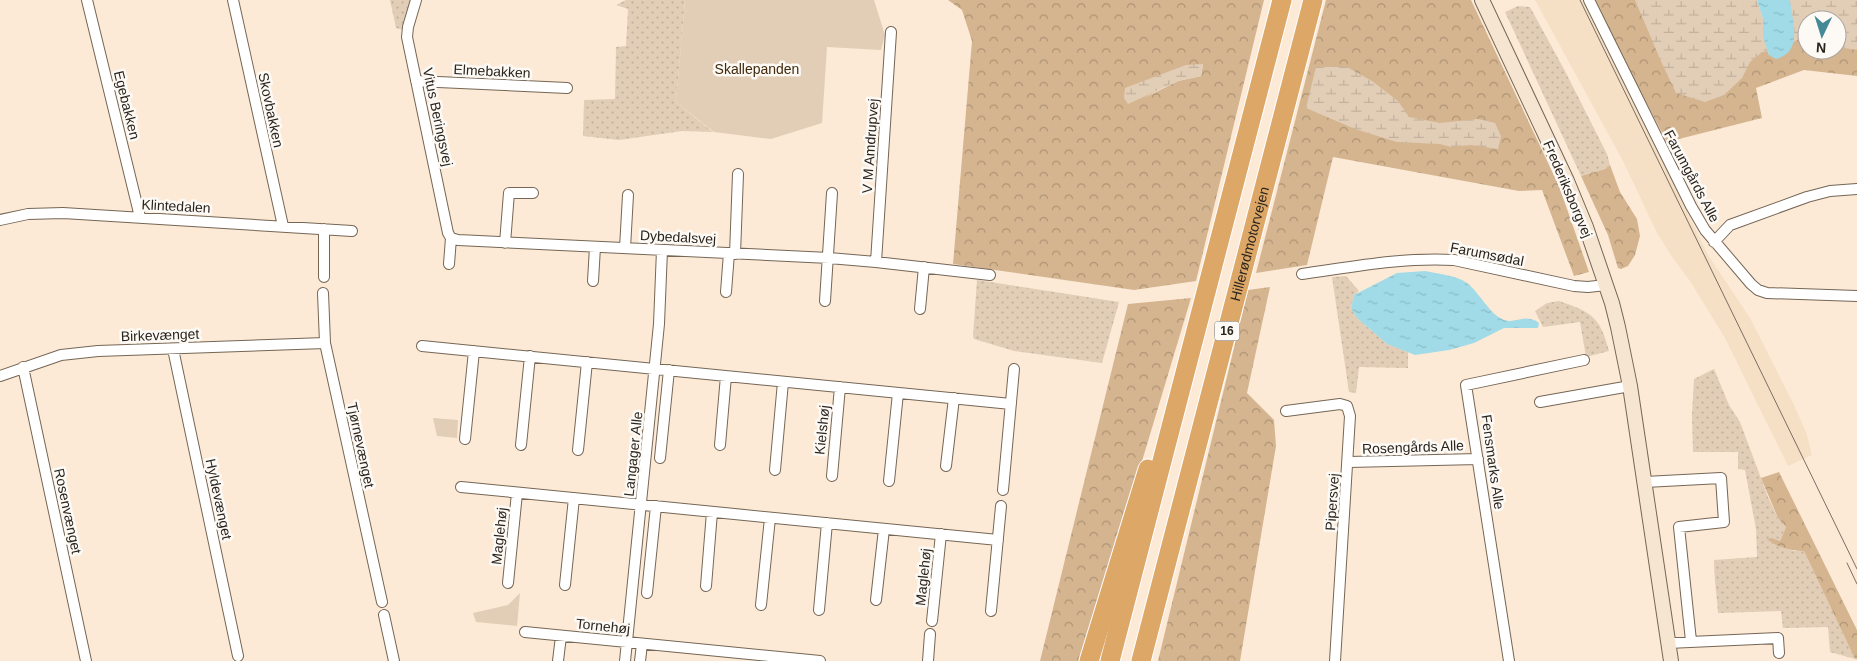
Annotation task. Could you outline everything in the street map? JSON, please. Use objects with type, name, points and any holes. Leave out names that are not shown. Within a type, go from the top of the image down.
[{"type":"highway","name":"16","points":[[1110,661],[1282,0]]},
{"type":"highway","name":"Hillerødmotorvejen","points":[[1141,661],[1314,0]]},
{"type":"highway","points":[[1089,661],[1165,414],[1175,412]]},
{"type":"highway","points":[[1149,661],[1157,618],[1159,590]]},
{"type":"street","name":"Egebakken","points":[[87,0],[140,217]]},
{"type":"street","name":"Skovbakken","points":[[233,0],[283,226]]},
{"type":"street","name":"Vitus Beringsvej","points":[[416,0],[407,37],[448,233],[452,238]]},
{"type":"street","name":"Frederiksborgvej","points":[[1482,0],[1567,180],[1606,285],[1618,327],[1630,386],[1671,661]]},
{"type":"street","name":"Farumgårds Alle","points":[[1589,0],[1691,206],[1714,242],[1758,290],[1767,293],[1857,296]]},
{"type":"street","name":"V M Amdrupvej","points":[[876,262],[890,32]]},
{"type":"street","name":"Elmebakken","points":[[416,81],[567,88]]},
{"type":"street","name":"Dybedalsvej","points":[[726,292],[732,254],[738,174]]},
{"type":"street","points":[[1714,242],[1730,225],[1807,197],[1830,191],[1857,189]]},
{"type":"street","points":[[506,243],[509,192],[533,193]]},
{"type":"street","points":[[825,300],[832,193]]},
{"type":"street","name":"Dybedalsvej","points":[[625,248],[628,195]]},
{"type":"street","name":"Klintedalen","points":[[0,220],[28,214],[63,213],[352,231]]},
{"type":"street","points":[[324,229],[324,277]]},
{"type":"street","points":[[449,264],[452,238]]},
{"type":"street","name":"Dybedalsvej","points":[[452,238],[506,243],[828,258],[990,275]]},
{"type":"street","points":[[593,281],[595,247]]},
{"type":"street","name":"Langager Alle","points":[[625,661],[660,324],[662,250]]},
{"type":"street","name":"Farumsødal","points":[[1302,274],[1414,259],[1435,259],[1454,260],[1574,286],[1606,285]]},
{"type":"street","points":[[920,309],[924,267]]},
{"type":"street","name":"Tjørnevænget","points":[[323,293],[325,343],[382,602]]},
{"type":"street","name":"Birkevænget","points":[[0,376],[61,355],[98,351],[325,343]]},
{"type":"street","name":"Kielshøj","points":[[422,346],[1011,404]]},
{"type":"street","name":"Hyldevænget","points":[[173,349],[238,656]]},
{"type":"street","points":[[465,439],[474,351]]},
{"type":"street","points":[[521,445],[530,356]]},
{"type":"street","name":"Fensmarks Alle","points":[[1509,661],[1466,385],[1584,360]]},
{"type":"street","points":[[578,450],[587,362]]},
{"type":"street","name":"Rosenvænget","points":[[23,368],[86,661]]},
{"type":"street","points":[[1003,490],[1014,368]]},
{"type":"street","points":[[660,458],[670,370]]},
{"type":"street","points":[[720,445],[726,376]]},
{"type":"street","points":[[775,470],[783,382]]},
{"type":"street","points":[[1540,402],[1630,386]]},
{"type":"street","name":"Kielshøj","points":[[832,476],[840,387]]},
{"type":"street","points":[[889,481],[898,393]]},
{"type":"street","points":[[946,466],[954,398]]},
{"type":"street","name":"Pipersvej","points":[[1286,411],[1340,404],[1347,406],[1350,416],[1335,661]]},
{"type":"street","name":"Rosengårds Alle","points":[[1348,462],[1478,459]]},
{"type":"street","points":[[1645,482],[1722,478],[1724,522],[1679,527],[1691,641]]},
{"type":"street","name":"Maglehøj","points":[[461,487],[998,540]]},
{"type":"street","name":"Maglehøj","points":[[508,582],[517,493]]},
{"type":"street","points":[[565,586],[574,498]]},
{"type":"street","points":[[647,593],[656,506]]},
{"type":"street","points":[[991,611],[1001,506]]},
{"type":"street","points":[[706,586],[712,512]]},
{"type":"street","points":[[761,605],[770,518]]},
{"type":"street","points":[[819,610],[826,523]]},
{"type":"street","points":[[876,600],[884,529]]},
{"type":"street","name":"Maglehøj","points":[[932,621],[941,534]]},
{"type":"street","points":[[384,615],[391,660]]},
{"type":"street","name":"Tornehøj","points":[[524,632],[699,649],[756,658],[815,661]]},
{"type":"street","points":[[928,661],[930,634]]},
{"type":"street","name":"Tornehøj","points":[[558,661],[561,636]]},
{"type":"street","points":[[1668,643],[1778,638],[1779,653]]},
{"type":"street","name":"Tornehøj","points":[[640,661],[642,644]]},
{"type":"street","points":[[698,661],[699,649]]},
{"type":"shaded area","points":[[1535,0],[1585,0],[1708,255],[1750,318],[1793,403],[1806,432],[1812,455],[1788,466],[1725,338],[1690,281],[1657,233],[1623,161]]},
{"type":"green space","points":[[390,0],[412,0],[403,30],[396,28]]},
{"type":"green space","points":[[626,0],[685,0],[676,102],[713,132],[682,131],[619,140],[583,136],[584,100],[615,99],[616,47],[626,46],[628,9],[616,5]]},
{"type":"green space","name":"Skallepanden","points":[[685,0],[874,0],[885,35],[881,50],[827,47],[822,123],[771,139],[714,132],[676,102]]},
{"type":"green space","points":[[948,0],[1264,0],[1196,281],[1134,290],[953,264],[972,41],[962,10]],"holes":[[[1203,64],[1201,76],[1178,81],[1144,98]]]},
{"type":"green space","points":[[1326,0],[1471,0],[1559,186],[1589,272],[1574,276],[1542,190],[1519,191],[1333,157],[1307,265],[1256,273]]},
{"type":"green space","points":[[1592,0],[1757,0],[1763,38],[1769,55],[1794,36],[1790,0],[1857,0],[1857,76],[1804,70],[1756,88],[1762,118],[1667,142]]},
{"type":"green space","points":[[1635,0],[1757,0],[1763,19],[1763,37],[1768,51],[1762,52],[1750,62],[1742,78],[1724,95],[1705,102],[1676,93]]},
{"type":"green space","points":[[1790,0],[1857,0],[1857,50],[1847,48],[1847,10],[1797,10],[1797,40],[1793,42]]},
{"type":"green space","points":[[1518,6],[1530,7],[1565,71],[1607,154],[1610,165],[1605,169],[1581,176],[1505,12]]},
{"type":"green space","points":[[1203,64],[1201,76],[1178,81],[1128,104],[1124,98],[1125,88],[1186,65]]},
{"type":"green space","points":[[1316,67],[1347,67],[1372,81],[1398,101],[1409,117],[1440,123],[1478,119],[1495,123],[1501,136],[1498,149],[1471,145],[1451,147],[1440,144],[1397,142],[1355,129],[1306,108]]},
{"type":"green space","points":[[1610,165],[1620,192],[1637,219],[1640,236],[1635,255],[1628,266],[1621,269],[1618,268],[1608,235],[1581,176],[1605,169]]},
{"type":"green space","points":[[1346,276],[1359,291],[1354,295],[1351,308],[1357,318],[1387,344],[1408,352],[1408,368],[1359,367],[1356,393],[1349,392],[1332,277]]},
{"type":"green space","points":[[977,280],[1119,302],[1102,363],[1014,351],[974,339]]},
{"type":"green space","points":[[1270,287],[1247,393],[1274,420],[1276,446],[1240,661],[1158,661],[1248,290]]},
{"type":"green space","points":[[1191,298],[1082,661],[1040,661],[1128,304]]},
{"type":"green space","points":[[1559,301],[1587,312],[1593,317],[1602,330],[1609,351],[1586,357],[1580,322],[1543,327],[1535,311],[1547,303]]},
{"type":"green space","points":[[1714,369],[1729,405],[1740,422],[1768,497],[1778,518],[1786,527],[1780,541],[1772,538],[1771,542],[1794,551],[1804,551],[1855,659],[1830,652],[1828,627],[1783,628],[1781,611],[1718,613],[1714,560],[1757,557],[1756,529],[1745,470],[1738,469],[1738,452],[1693,452],[1692,415],[1694,379]]},
{"type":"green space","points":[[433,418],[458,420],[457,438],[437,436]]},
{"type":"green space","points":[[1779,472],[1857,630],[1857,659],[1855,659],[1804,551],[1784,548],[1767,539],[1772,538],[1780,541],[1786,527],[1778,518],[1761,478]]},
{"type":"green space","points":[[520,593],[517,626],[476,622],[473,613],[508,605]]},
{"type":"water","points":[[1757,0],[1790,0],[1794,26],[1793,43],[1785,55],[1776,59],[1769,55],[1763,37],[1763,19]]},
{"type":"water","points":[[1425,271],[1463,280],[1502,319],[1507,321],[1533,320],[1539,323],[1538,328],[1504,328],[1474,343],[1449,350],[1415,355],[1387,344],[1357,318],[1351,308],[1354,295],[1397,273]]},
{"type":"tram line","points":[[1580,0],[1857,569]]},
{"type":"tram line","points":[[1847,563],[1857,584]]}]
